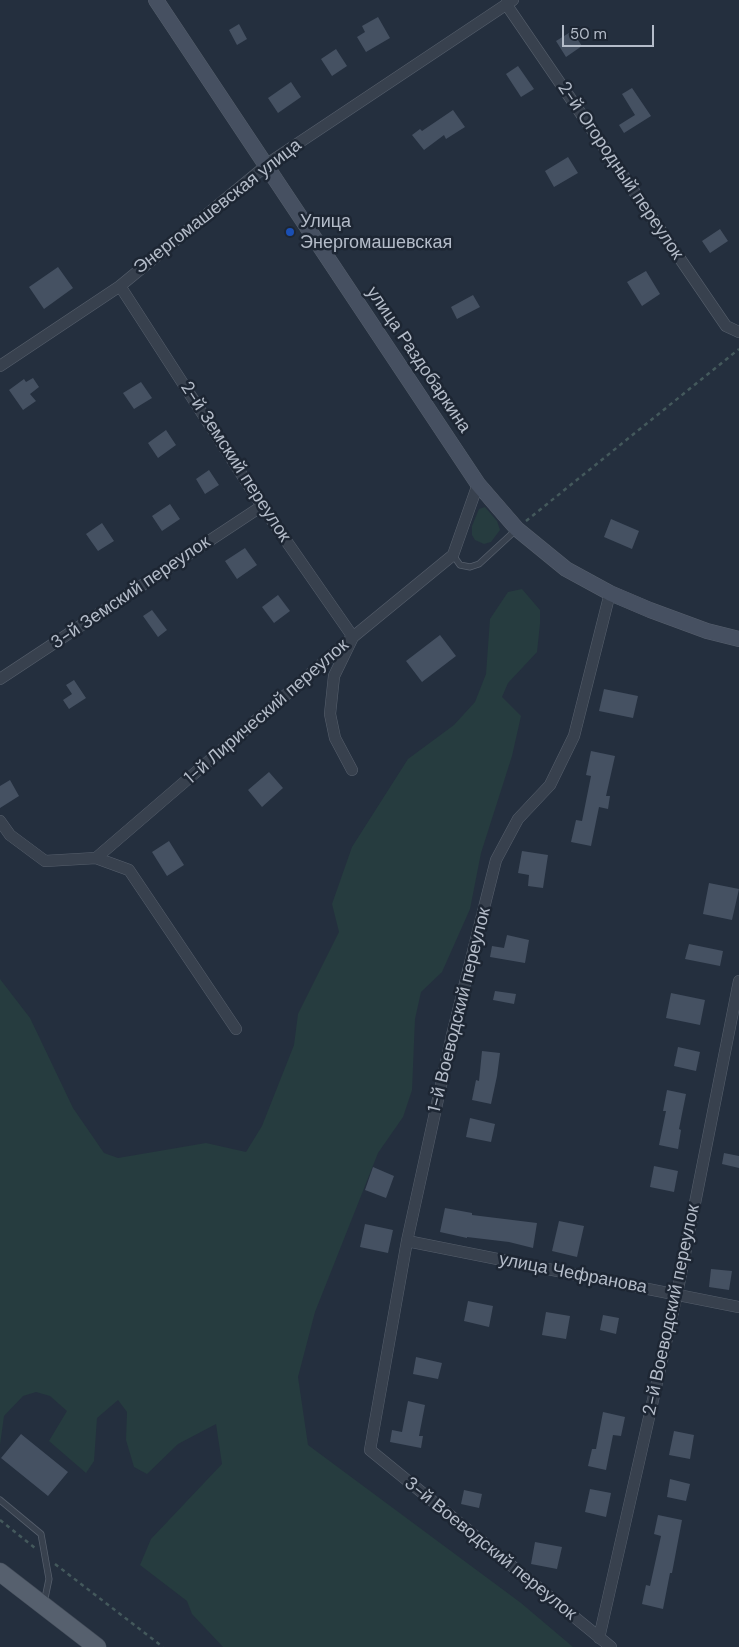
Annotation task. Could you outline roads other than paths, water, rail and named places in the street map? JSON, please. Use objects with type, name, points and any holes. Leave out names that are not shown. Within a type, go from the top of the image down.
[{"type":"main road","points":[[0,1572],[97,1647]]},
{"type":"street","name":"улица Раздобаркина","points":[[156,0],[478,484],[517,529],[566,569],[610,593],[707,631],[739,639]]},
{"type":"street","name":"Энергомашевская улица","points":[[0,366],[120,286],[267,165],[509,2]]},
{"type":"street","name":"2-й Огородный переулок","points":[[509,2],[726,326],[739,332]]},
{"type":"street","name":"2-й Земский переулок","points":[[120,286],[262,506],[353,637]]},
{"type":"street","points":[[453,556],[478,484]]},
{"type":"street","name":"3-й Земский переулок","points":[[0,679],[262,506]]},
{"type":"street","name":"1-й Лирический переулок","points":[[96,858],[353,637],[453,556]]},
{"type":"street","name":"1-й Воеводский переулок","points":[[370,1450],[406,1241],[452,1035],[496,860],[518,819],[550,785],[574,736],[610,593]]},
{"type":"street","points":[[352,770],[335,738],[330,714],[334,676],[353,637]]},
{"type":"street","points":[[0,821],[10,835],[45,861],[96,858],[129,870],[236,1029]]},
{"type":"street","name":"2-й Воеводский переулок","points":[[599,1638],[677,1294],[739,981]]},
{"type":"street","name":"улица Чефранова","points":[[406,1241],[739,1307]]},
{"type":"street","name":"3-й Воеводский переулок","points":[[370,1450],[611,1647]]},
{"type":"lane","points":[[453,556],[460,565],[470,567],[479,564],[517,529]]},
{"type":"lane","points":[[0,1500],[41,1534],[49,1579],[43,1606]]},
{"type":"place","name":"Улица Энергомашевская","points":[[290,232]]}]
